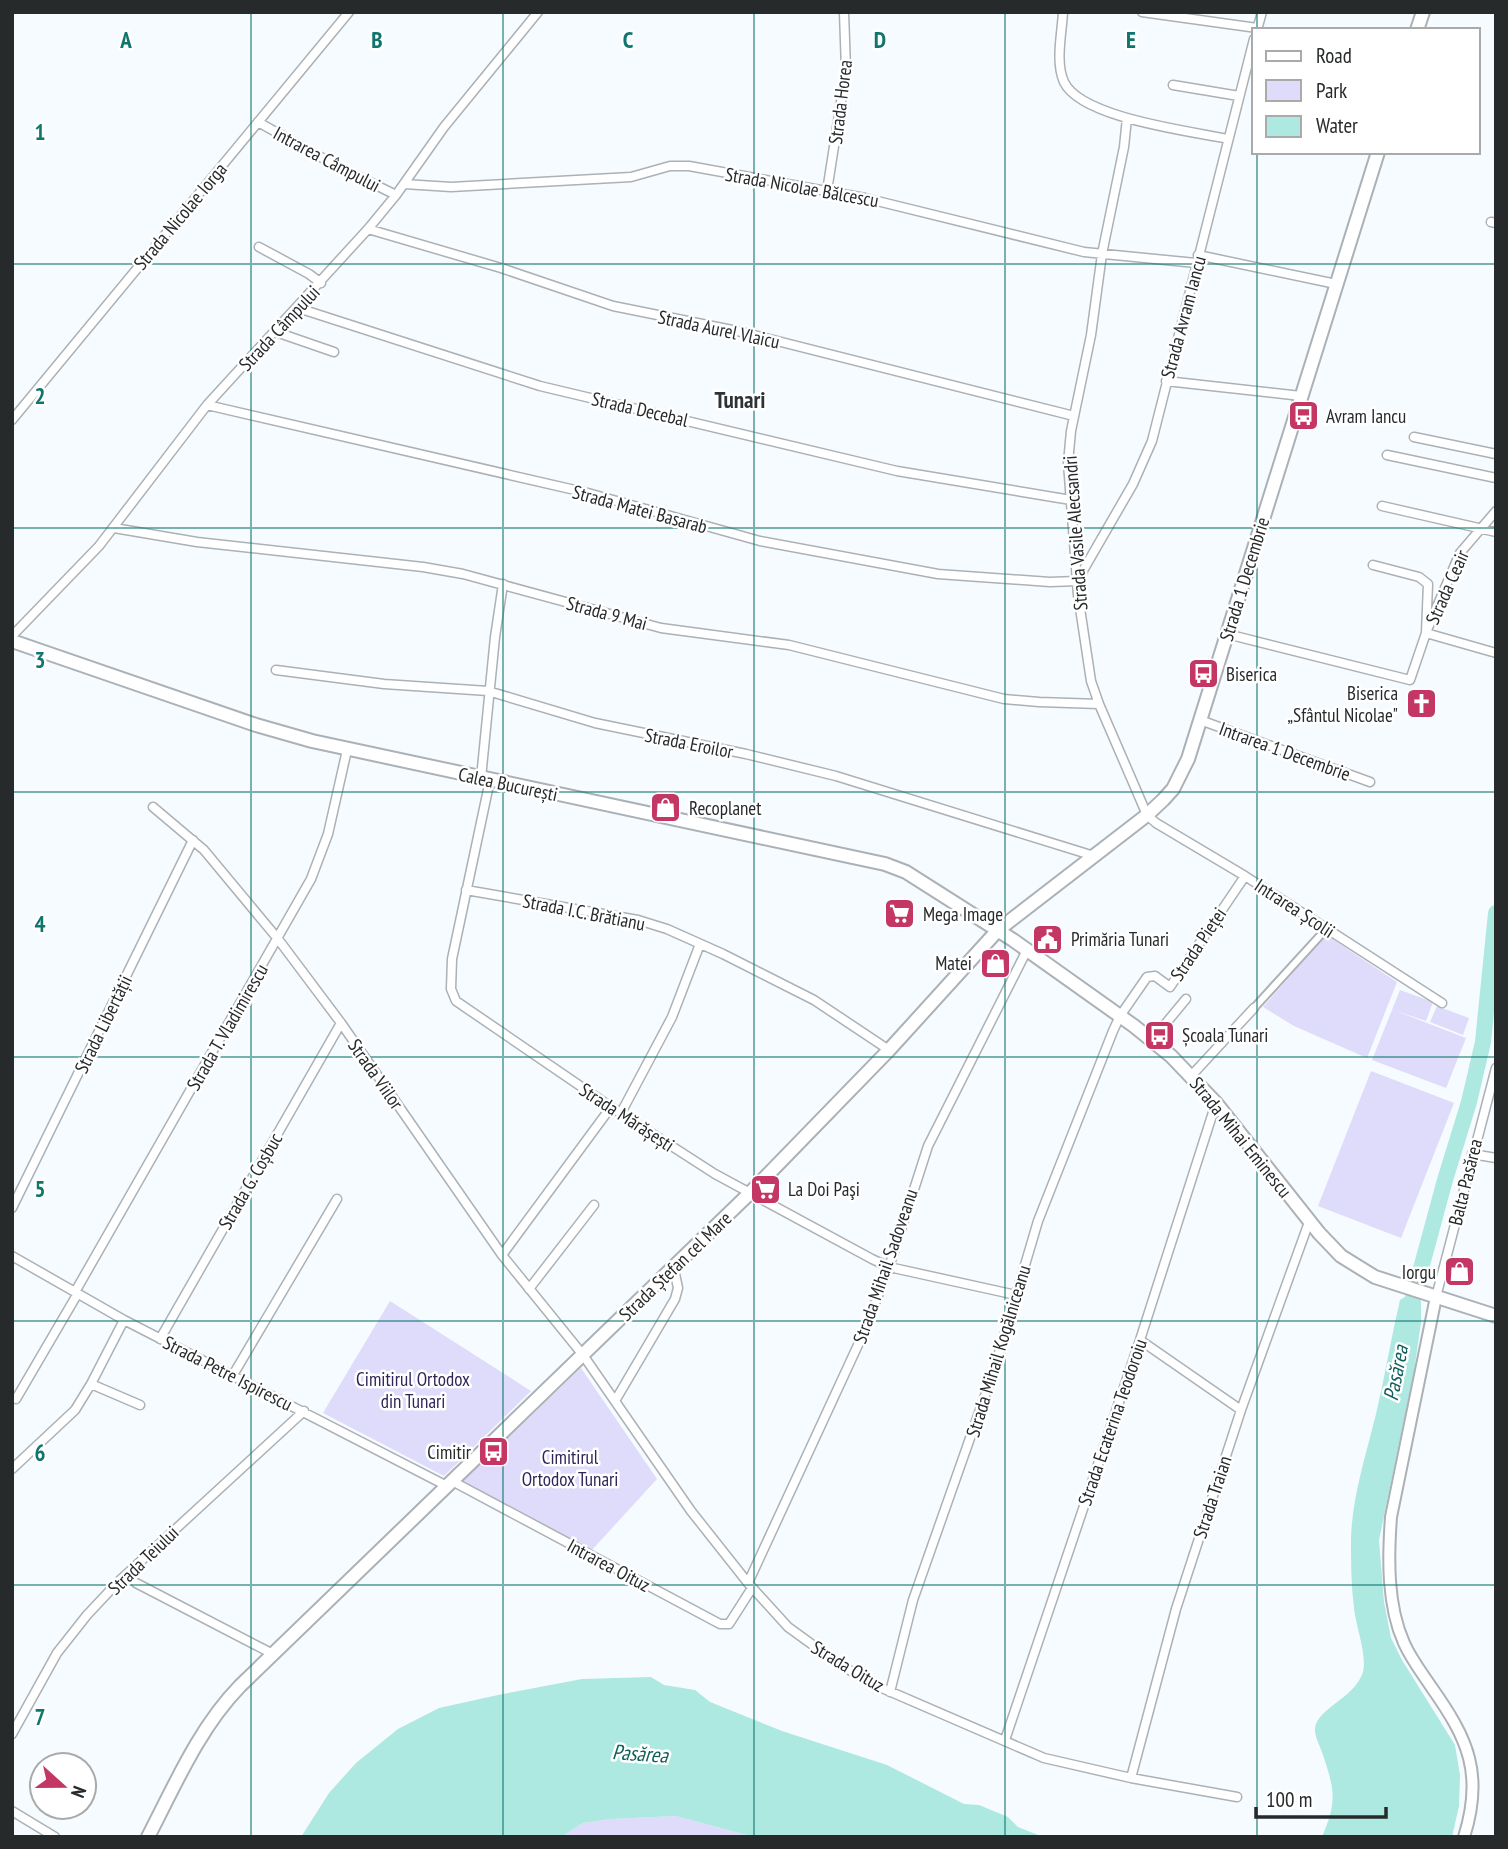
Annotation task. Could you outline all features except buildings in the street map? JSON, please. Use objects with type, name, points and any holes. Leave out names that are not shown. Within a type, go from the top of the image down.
[{"type":"main road","name":"Strada 1 Decembrie","points":[[998,930],[1147,815],[1173,789],[1181,775],[1377,154]]},
{"type":"main road","name":"Calea București","points":[[12,642],[269,729],[347,750],[893,866],[914,876],[998,930]]},
{"type":"main road","name":"Strada Mihai Eminescu","points":[[998,930],[1152,1040],[1191,1076],[1216,1103],[1309,1222],[1347,1261],[1375,1277],[1496,1316]]},
{"type":"main road","name":"Strada Ștefan cel Mare","points":[[148,1837],[214,1717],[234,1693],[674,1269],[889,1050],[998,930]]},
{"type":"street","name":"Strada Nicolae Iorga","points":[[12,420],[349,12]]},
{"type":"street","name":"Strada Câmpului","points":[[12,636],[114,528],[207,405],[368,229],[396,195],[443,127],[538,12]]},
{"type":"street","name":"Strada Horea","points":[[827,191],[846,70],[844,12]]},
{"type":"street","points":[[1063,12],[1060,70],[1065,84],[1075,96],[1127,118],[1228,139]]},
{"type":"street","points":[[1142,12],[1252,28]]},
{"type":"street","name":"Strada Avram Iancu","points":[[1077,581],[1140,469],[1152,440],[1252,47]]},
{"type":"street","points":[[1173,85],[1239,96]]},
{"type":"street","name":"Strada Vasile Alecsandri","points":[[1127,118],[1102,254],[1091,335],[1073,416],[1068,463],[1077,581],[1086,652],[1099,704],[1147,815]]},
{"type":"street","name":"Intrarea Câmpului","points":[[258,122],[396,195]]},
{"type":"street","name":"Strada Nicolae Bălcescu","points":[[404,184],[451,187],[631,177],[670,166],[688,166],[865,198],[1063,247],[1102,254],[1197,259],[1336,284]]},
{"type":"street","name":"Strada Aurel Vlaicu","points":[[368,229],[501,268],[623,309],[742,332],[1073,416]]},
{"type":"street","points":[[259,247],[321,283]]},
{"type":"street","name":"Strada Decebal","points":[[298,308],[540,386],[897,471],[1070,500]]},
{"type":"street","points":[[276,332],[334,352]]},
{"type":"street","points":[[1166,381],[1301,396]]},
{"type":"street","name":"Strada Matei Basarab","points":[[207,405],[588,494],[760,541],[938,574],[1050,582],[1077,581]]},
{"type":"street","points":[[1414,437],[1496,454]]},
{"type":"street","points":[[1387,455],[1496,478]]},
{"type":"street","points":[[1382,506],[1496,532]]},
{"type":"street","name":"Strada Ceair","points":[[1426,633],[1460,553],[1496,511]]},
{"type":"street","name":"Strada 9 Mai","points":[[114,528],[289,554],[423,567],[503,584],[661,628],[789,645],[1004,699],[1099,704]]},
{"type":"street","points":[[1227,634],[1409,681],[1413,678],[1426,633],[1428,584],[1419,578],[1373,565]]},
{"type":"street","name":"Strada Mărășești","points":[[503,584],[488,691],[485,779],[452,959],[451,989],[456,1001],[715,1174],[889,1267],[1016,1295]]},
{"type":"street","points":[[1426,633],[1496,653]]},
{"type":"street","name":"Strada Eroilor","points":[[276,670],[384,684],[488,691],[595,723],[760,757],[836,776],[1094,856]]},
{"type":"street","name":"Intrarea 1 Decembrie","points":[[1199,720],[1370,782]]},
{"type":"street","name":"Strada T. Vladimirescu","points":[[16,1399],[278,939],[320,860],[347,750]]},
{"type":"street","name":"Strada Viilor","points":[[153,807],[194,841],[278,939],[341,1023],[502,1255],[583,1355]]},
{"type":"street","name":"Intrarea Școlii","points":[[1147,815],[1162,828],[1245,876],[1442,1003]]},
{"type":"street","name":"Strada Libertății","points":[[12,1208],[194,841]]},
{"type":"street","name":"Strada Pieței","points":[[1120,1016],[1147,976],[1155,976],[1170,987],[1245,876]]},
{"type":"street","name":"Strada I.C. Brătianu","points":[[466,890],[638,920],[700,944],[814,1000],[889,1050]]},
{"type":"street","points":[[1191,1076],[1327,928]]},
{"type":"street","points":[[621,1113],[672,1017],[700,944]]},
{"type":"street","name":"Strada Mihail Sadoveanu","points":[[750,1586],[859,1343],[889,1267],[928,1146],[1027,950]]},
{"type":"street","points":[[1152,1040],[1186,999]]},
{"type":"street","name":"Strada Mihail Kogălniceanu","points":[[890,1692],[913,1600],[994,1370],[1049,1190],[1120,1016]]},
{"type":"street","name":"Strada G. Coșbuc","points":[[160,1339],[341,1023]]},
{"type":"street","name":"Balta Pasărea","points":[[1432,1296],[1496,1068]]},
{"type":"street","name":"Strada Ecaterina Teodoroiu","points":[[1005,1740],[1140,1340],[1216,1103]]},
{"type":"street","points":[[502,1255],[611,1107]]},
{"type":"street","points":[[1472,1154],[1496,1158]]},
{"type":"street","points":[[233,1375],[337,1199]]},
{"type":"street","points":[[529,1289],[594,1205]]},
{"type":"street","name":"Strada Traian","points":[[1131,1778],[1166,1640],[1241,1410],[1309,1222]]},
{"type":"street","name":"Strada Petre Ispirescu","points":[[13,1257],[160,1339],[450,1484]]},
{"type":"street","points":[[615,1401],[675,1299],[678,1278],[674,1269]]},
{"type":"street","points":[[1432,1296],[1391,1517],[1388,1550],[1392,1594],[1403,1642],[1453,1717],[1463,1735],[1469,1755],[1472,1777],[1471,1810],[1464,1837]]},
{"type":"street","points":[[12,1469],[75,1410],[124,1320]]},
{"type":"street","points":[[1140,1340],[1241,1410]]},
{"type":"street","name":"Strada Oituz","points":[[583,1355],[691,1511],[750,1586],[788,1627],[839,1664],[890,1692],[1044,1758],[1131,1778],[1237,1797]]},
{"type":"street","points":[[91,1384],[140,1405]]},
{"type":"street","name":"Strada Teiului","points":[[12,1734],[57,1653],[87,1615],[304,1411]]},
{"type":"street","name":"Intrarea Oituz","points":[[450,1484],[720,1624],[729,1624],[750,1586]]},
{"type":"street","points":[[136,1583],[273,1654]]},
{"type":"street","points":[[12,1811],[55,1837]]},
{"type":"green space","points":[[1326,935],[1397,982],[1367,1058],[1294,1026],[1263,1007]]},
{"type":"green space","points":[[1400,990],[1433,1002],[1426,1021],[1396,1011],[1466,1038],[1446,1088],[1372,1060]]},
{"type":"green space","points":[[1437,1006],[1469,1018],[1463,1035],[1430,1022]]},
{"type":"green space","points":[[1371,1071],[1454,1103],[1401,1238],[1318,1206]]},
{"type":"green space","name":"Cimitirul Ortodox din Tunari","points":[[390,1301],[531,1391],[444,1476],[323,1413]]},
{"type":"green space","name":"Cimitirul Ortodox Tunari","points":[[581,1368],[657,1479],[591,1551],[461,1483]]},
{"type":"green space","points":[[676,1816],[754,1837],[561,1837],[583,1823]]},
{"type":"water","points":[[1405,1297],[1421,1301],[1421,1322],[1414,1372],[1379,1540],[1384,1602],[1391,1638],[1455,1745],[1460,1775],[1459,1806],[1452,1837],[1322,1837],[1333,1796],[1315,1730],[1322,1715],[1348,1693],[1362,1676],[1363,1651],[1352,1591],[1352,1523],[1400,1300]]},
{"type":"water","points":[[651,1677],[664,1685],[695,1690],[710,1702],[782,1731],[887,1765],[964,1804],[979,1805],[1008,1817],[1018,1827],[1043,1837],[754,1837],[676,1816],[583,1823],[561,1837],[301,1837],[329,1793],[356,1763],[398,1729],[439,1708],[582,1679]]},
{"type":"waterway","name":"Pasărea","points":[[1407,1320],[1469,1102],[1483,1042],[1496,913]]},
{"type":"place","name":"Avram Iancu","points":[[1303,416]]},
{"type":"place","name":"Biserica","points":[[1203,674]]},
{"type":"place","name":"Biserica „Sfântul Nicolae\"","points":[[1421,704]]},
{"type":"place","name":"Recoplanet","points":[[666,808]]},
{"type":"place","name":"Mega Image","points":[[900,914]]},
{"type":"place","name":"Primăria Tunari","points":[[1048,939]]},
{"type":"place","name":"Matei","points":[[995,963]]},
{"type":"place","name":"Școala Tunari","points":[[1159,1035]]},
{"type":"place","name":"La Doi Paşi","points":[[765,1189]]},
{"type":"place","name":"Iorgu","points":[[1459,1272]]},
{"type":"place","name":"Cimitir","points":[[494,1452]]},
{"type":"district","name":"Tunari","points":[[740,400]]}]
